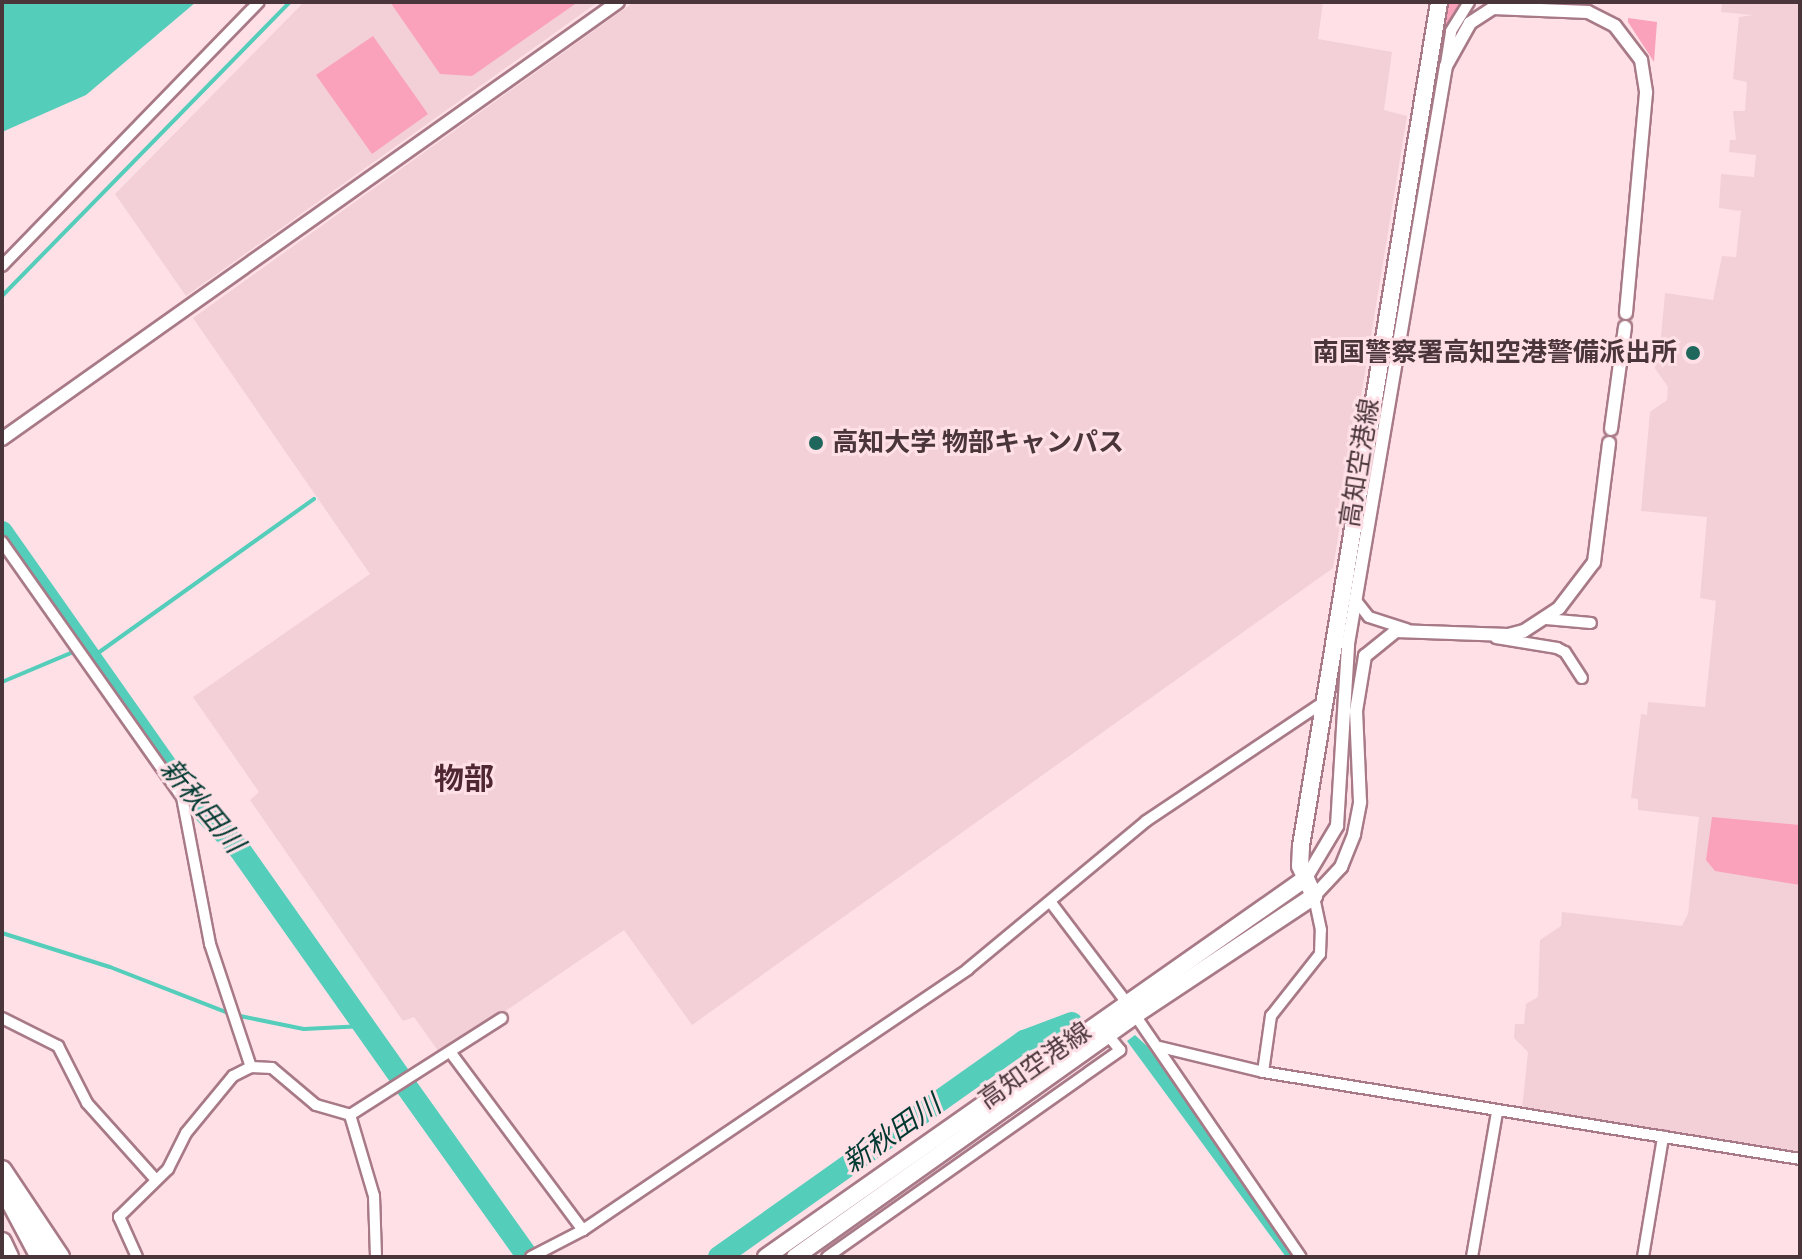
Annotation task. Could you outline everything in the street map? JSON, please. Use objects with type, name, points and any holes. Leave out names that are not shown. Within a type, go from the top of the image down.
[{"type":"highway","points":[[2,1170],[60,1257]]},
{"type":"highway","points":[[2,1186],[40,1257]]},
{"type":"highway","points":[[2,1242],[9,1257]]},
{"type":"main road","name":"高知空港線","points":[[795,1257],[1108,1035],[1130,1009],[1314,896],[1300,857],[1346,551],[1439,2]]},
{"type":"main road","name":"高知空港線","points":[[766,1257],[1130,1009],[1306,878]]},
{"type":"street","points":[[2,266],[259,2]]},
{"type":"street","points":[[2,439],[618,2]]},
{"type":"street","points":[[1306,878],[1337,826],[1354,598],[1451,31],[1469,2]]},
{"type":"street","points":[[1446,66],[1461,35],[1481,14],[1502,7],[1543,4],[1588,12],[1607,21],[1633,46],[1645,70],[1626,320],[1611,429]]},
{"type":"street","points":[[1489,636],[1524,631],[1546,619],[1571,596],[1594,562],[1609,443]]},
{"type":"street","points":[[2,542],[182,797],[210,944],[251,1067]]},
{"type":"street","points":[[1354,598],[1369,617],[1407,629],[1489,636],[1557,648],[1565,652],[1582,678]]},
{"type":"street","points":[[1546,619],[1591,623]]},
{"type":"street","points":[[1263,1072],[1271,1016],[1320,954],[1314,896],[1341,867],[1354,834],[1360,802],[1356,711],[1361,666],[1373,646],[1407,629]]},
{"type":"street","points":[[532,1257],[583,1230],[968,969],[1052,904],[1070,879],[1146,821],[1325,701]]},
{"type":"street","points":[[1052,904],[1160,1047],[1301,1257]]},
{"type":"street","points":[[2,1018],[58,1046],[87,1103],[156,1180]]},
{"type":"street","points":[[137,1257],[119,1217],[156,1180],[230,1080],[251,1067],[278,1070],[316,1105],[350,1115],[502,1018]]},
{"type":"street","points":[[827,1257],[1120,1050],[1108,1035]]},
{"type":"street","points":[[1160,1047],[1263,1072],[1800,1159]]},
{"type":"street","points":[[451,1053],[583,1230]]},
{"type":"street","points":[[1472,1257],[1497,1112]]},
{"type":"street","points":[[350,1115],[373,1191],[376,1257]]},
{"type":"street","points":[[1643,1257],[1663,1137]]},
{"type":"shaded area","points":[[2,2],[196,2],[86,95],[2,132]]},
{"type":"shaded area","points":[[304,2],[598,2],[186,296],[115,194]]},
{"type":"shaded area","points":[[390,2],[578,2],[472,76],[440,74]]},
{"type":"shaded area","name":"高知大学 物部キャンパス","points":[[634,2],[1323,2],[1318,39],[1392,52],[1384,110],[1407,116],[1333,568],[692,1025],[624,930],[441,1055],[414,1017],[403,1021],[250,800],[259,792],[193,697],[370,574],[193,318]]},
{"type":"shaded area","points":[[1448,2],[1462,2],[1443,43],[1351,588],[1359,508]]},
{"type":"shaded area","points":[[1722,2],[1800,2],[1800,1154],[1522,1109],[1528,1052],[1514,1038],[1515,1024],[1524,1024],[1526,1004],[1538,997],[1540,940],[1561,926],[1562,912],[1682,926],[1688,914],[1699,817],[1638,810],[1638,799],[1631,798],[1641,714],[1647,715],[1648,702],[1705,707],[1716,601],[1700,598],[1707,517],[1641,511],[1650,412],[1667,400],[1668,387],[1652,364],[1659,359],[1665,293],[1713,300],[1722,256],[1736,257],[1741,211],[1719,208],[1721,174],[1754,177],[1756,155],[1729,152],[1730,140],[1736,140],[1733,111],[1745,111],[1747,82],[1733,79],[1739,17],[1753,15],[1721,12]]},
{"type":"shaded area","points":[[1628,18],[1657,22],[1654,62],[1628,22]]},
{"type":"shaded area","points":[[373,36],[428,114],[372,154],[316,75]]},
{"type":"shaded area","points":[[1712,817],[1800,825],[1800,885],[1715,871],[1706,860]]},
{"type":"shaded area","points":[[1135,1035],[1147,1046],[1298,1257],[1286,1257],[1127,1041]]},
{"type":"waterway","points":[[2,296],[290,2]]},
{"type":"waterway","points":[[91,658],[314,499]]},
{"type":"waterway","name":"新秋田川","points":[[2,532],[185,792],[240,850],[402,1080]]},
{"type":"waterway","points":[[2,682],[73,652]]},
{"type":"waterway","points":[[2,933],[110,967],[231,1014]]},
{"type":"waterway","points":[[240,1016],[304,1029],[364,1026]]},
{"type":"waterway","name":"新秋田川","points":[[719,1257],[1024,1041],[1072,1023]]},
{"type":"waterway","name":"新秋田川","points":[[406,1086],[528,1257]]},
{"type":"place","name":"南国警察署高知空港警備派出所","points":[[1693,353]]},
{"type":"place","name":"高知大学 物部キャンパス","points":[[816,443]]},
{"type":"district","name":"物部","points":[[464,779]]}]
